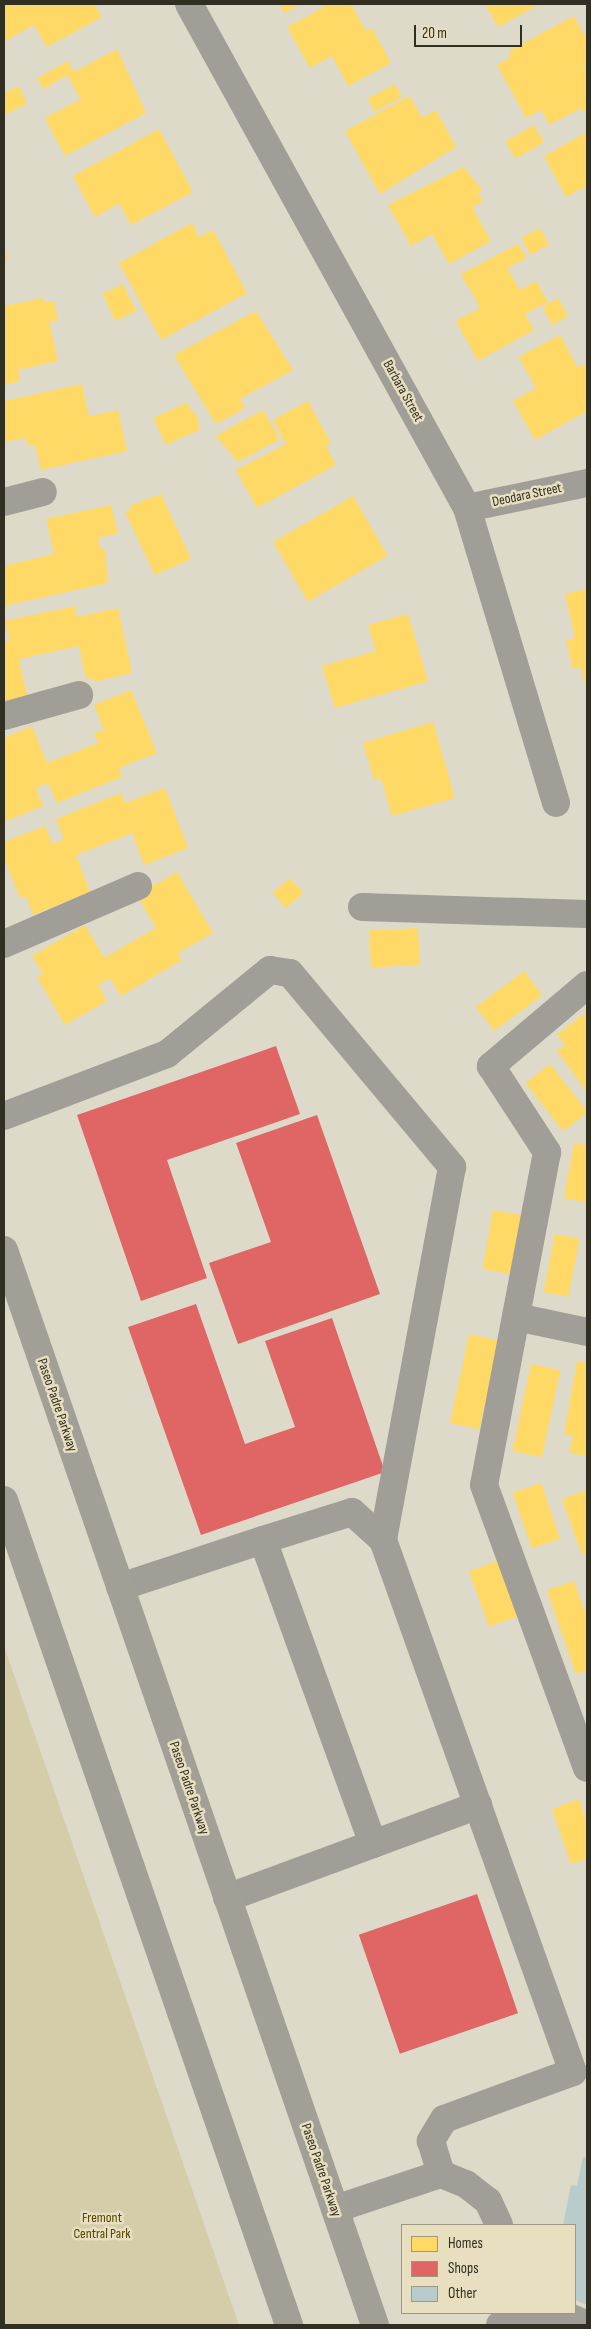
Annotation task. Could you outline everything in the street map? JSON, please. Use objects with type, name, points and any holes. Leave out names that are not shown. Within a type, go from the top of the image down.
[{"type":"main road","name":"Paseo Padre Parkway","points":[[4,1250],[375,2325]]},
{"type":"main road","points":[[4,1500],[289,2325]]},
{"type":"main road","points":[[352,2258],[388,2325]]},
{"type":"street","name":"Barbara Street","points":[[189,4],[467,508],[556,803]]},
{"type":"street","name":"Deodara Street","points":[[467,508],[587,483]]},
{"type":"street","points":[[4,502],[43,492]]},
{"type":"street","points":[[4,716],[79,695]]},
{"type":"street","points":[[4,944],[138,886]]},
{"type":"street","points":[[362,907],[587,914]]},
{"type":"street","points":[[4,1116],[167,1054],[270,970],[290,972],[452,1167],[383,1540]]},
{"type":"street","points":[[587,985],[491,1066],[547,1152],[484,1485],[578,1714],[587,1768]]},
{"type":"street","points":[[516,1317],[587,1332]]},
{"type":"street","points":[[120,1588],[352,1512],[383,1540],[573,2072],[444,2119],[430,2140],[441,2174]]},
{"type":"street","points":[[263,1540],[373,1844]]},
{"type":"street","points":[[227,1898],[478,1805]]},
{"type":"street","points":[[335,2209],[441,2174],[466,2184],[488,2201],[499,2224]]},
{"type":"street","points":[[500,2325],[527,2316],[567,2316],[587,2325]]},
{"type":"green space","name":"Fremont Central Park","points":[[4,1646],[239,2325],[4,2325]]},
{"type":"building: Homes","points":[[4,4],[94,4],[102,17],[47,47],[34,25],[5,41]]},
{"type":"building: Homes","points":[[279,4],[302,4],[284,13]]},
{"type":"building: Homes","points":[[329,4],[351,4],[366,31],[372,28],[391,63],[348,86],[332,56],[310,68],[287,27]]},
{"type":"building: Homes","points":[[485,4],[540,4],[498,27]]},
{"type":"building: Homes","points":[[574,16],[587,40],[587,62],[583,64],[587,67],[587,110],[583,113],[581,108],[549,125],[541,110],[526,118],[497,65],[511,57],[509,51]]},
{"type":"building: Homes","points":[[117,49],[146,113],[65,156],[45,118],[81,99],[67,75],[44,89],[37,78],[68,61],[74,72]]},
{"type":"building: Homes","points":[[395,84],[402,97],[375,112],[368,99]]},
{"type":"building: Homes","points":[[19,86],[27,104],[4,115],[4,93]]},
{"type":"building: Homes","points":[[410,96],[422,118],[436,110],[456,147],[380,194],[345,131]]},
{"type":"building: Homes","points":[[534,125],[544,142],[515,159],[505,142]]},
{"type":"building: Homes","points":[[159,129],[193,192],[131,225],[119,203],[95,217],[73,176]]},
{"type":"building: Homes","points":[[587,132],[587,194],[584,187],[566,197],[544,156]]},
{"type":"building: Homes","points":[[464,167],[482,190],[478,192],[483,201],[472,207],[491,241],[449,264],[432,234],[411,246],[388,205]]},
{"type":"building: Homes","points":[[192,223],[199,237],[213,230],[247,293],[161,340],[119,263]]},
{"type":"building: Homes","points":[[540,228],[549,245],[530,255],[521,238]]},
{"type":"building: Homes","points":[[4,244],[8,259],[4,261]]},
{"type":"building: Homes","points":[[518,244],[527,258],[507,268],[520,290],[536,281],[548,302],[525,314],[534,330],[478,361],[456,321],[480,308],[470,289],[496,275],[469,289],[461,274]]},
{"type":"building: Homes","points":[[123,284],[136,311],[115,321],[102,294]]},
{"type":"building: Homes","points":[[43,298],[45,303],[54,301],[58,321],[49,322],[58,361],[18,370],[20,381],[4,385],[4,306]]},
{"type":"building: Homes","points":[[558,298],[568,316],[552,325],[542,307]]},
{"type":"building: Homes","points":[[256,311],[293,370],[240,399],[245,408],[216,424],[174,355]]},
{"type":"building: Homes","points":[[560,335],[578,368],[587,363],[587,411],[535,440],[513,401],[536,388],[519,357]]},
{"type":"building: Homes","points":[[82,384],[89,416],[118,410],[127,451],[41,470],[35,445],[28,446],[26,438],[4,442],[4,401]]},
{"type":"building: Homes","points":[[308,401],[331,443],[326,446],[336,465],[257,508],[236,470],[286,444],[273,420]]},
{"type":"building: Homes","points":[[186,403],[198,418],[199,430],[166,445],[153,418]]},
{"type":"building: Homes","points":[[263,410],[280,439],[238,462],[216,436]]},
{"type":"building: Homes","points":[[161,494],[191,559],[155,575],[125,512],[131,509],[129,506]]},
{"type":"building: Homes","points":[[353,496],[388,556],[308,602],[273,542]]},
{"type":"building: Homes","points":[[111,505],[118,533],[98,538],[101,550],[105,549],[108,583],[4,606],[4,566],[54,554],[46,519]]},
{"type":"building: Homes","points":[[587,589],[586,689],[581,667],[573,669],[566,640],[575,638],[565,594]]},
{"type":"building: Homes","points":[[75,606],[77,617],[118,608],[132,673],[93,682],[92,677],[86,679],[79,646],[19,659],[28,699],[4,704],[4,643],[10,641],[5,621]]},
{"type":"building: Homes","points":[[408,614],[428,681],[335,708],[322,666],[376,651],[368,625]]},
{"type":"building: Homes","points":[[131,690],[157,753],[119,768],[122,777],[57,803],[48,783],[36,788],[43,806],[4,822],[4,738],[32,726],[47,763],[98,743],[94,733],[104,730],[94,705]]},
{"type":"building: Homes","points":[[433,722],[455,798],[392,816],[381,778],[374,780],[363,743]]},
{"type":"building: Homes","points":[[165,788],[188,848],[144,865],[132,833],[76,855],[90,892],[33,915],[26,896],[20,898],[4,858],[4,842],[45,826],[52,844],[64,839],[56,819],[121,793],[125,803]]},
{"type":"building: Homes","points":[[177,872],[213,933],[178,953],[182,960],[121,996],[110,978],[98,985],[107,1001],[65,1025],[37,977],[43,974],[32,956],[85,925],[104,958],[156,928],[137,895]]},
{"type":"building: Homes","points":[[290,878],[303,893],[286,908],[273,893]]},
{"type":"building: Homes","points":[[418,928],[420,965],[371,968],[369,931]]},
{"type":"building: Homes","points":[[524,971],[542,995],[494,1031],[476,1007]]},
{"type":"building: Homes","points":[[587,1012],[587,1092],[557,1051],[565,1045],[557,1034]]},
{"type":"building: Homes","points":[[550,1064],[587,1111],[563,1131],[526,1083]]},
{"type":"building: Homes","points":[[574,1143],[587,1145],[587,1203],[564,1198]]},
{"type":"building: Homes","points":[[493,1210],[522,1215],[511,1274],[483,1269]]},
{"type":"building: Homes","points":[[555,1234],[580,1239],[568,1297],[544,1292]]},
{"type":"building: Homes","points":[[469,1334],[498,1340],[479,1429],[450,1423]]},
{"type":"building: Homes","points":[[577,1361],[587,1363],[587,1456],[569,1453],[573,1436],[564,1434]]},
{"type":"building: Homes","points":[[531,1364],[560,1370],[542,1457],[512,1451]]},
{"type":"building: Homes","points":[[541,1483],[560,1539],[532,1549],[513,1493]]},
{"type":"building: Homes","points":[[587,1490],[587,1553],[582,1555],[562,1499]]},
{"type":"building: Homes","points":[[497,1561],[517,1616],[489,1627],[469,1571]]},
{"type":"building: Homes","points":[[574,1581],[587,1618],[587,1670],[576,1674],[547,1590]]},
{"type":"building: Homes","points":[[579,1799],[587,1824],[587,1859],[571,1864],[552,1809]]},
{"type":"building: Shops","points":[[276,1046],[300,1114],[167,1160],[207,1278],[141,1301],[77,1115]]},
{"type":"building: Shops","points":[[317,1115],[380,1294],[238,1344],[209,1263],[271,1242],[236,1143]]},
{"type":"building: Shops","points":[[196,1304],[245,1444],[295,1427],[265,1341],[332,1318],[385,1472],[201,1535],[128,1327]]},
{"type":"building: Shops","points":[[477,1894],[518,2013],[400,2054],[359,1935]]},
{"type":"building: Other","points":[[583,2157],[587,2158],[587,2305],[576,2300],[576,2224],[563,2224],[571,2185],[577,2186]]}]
